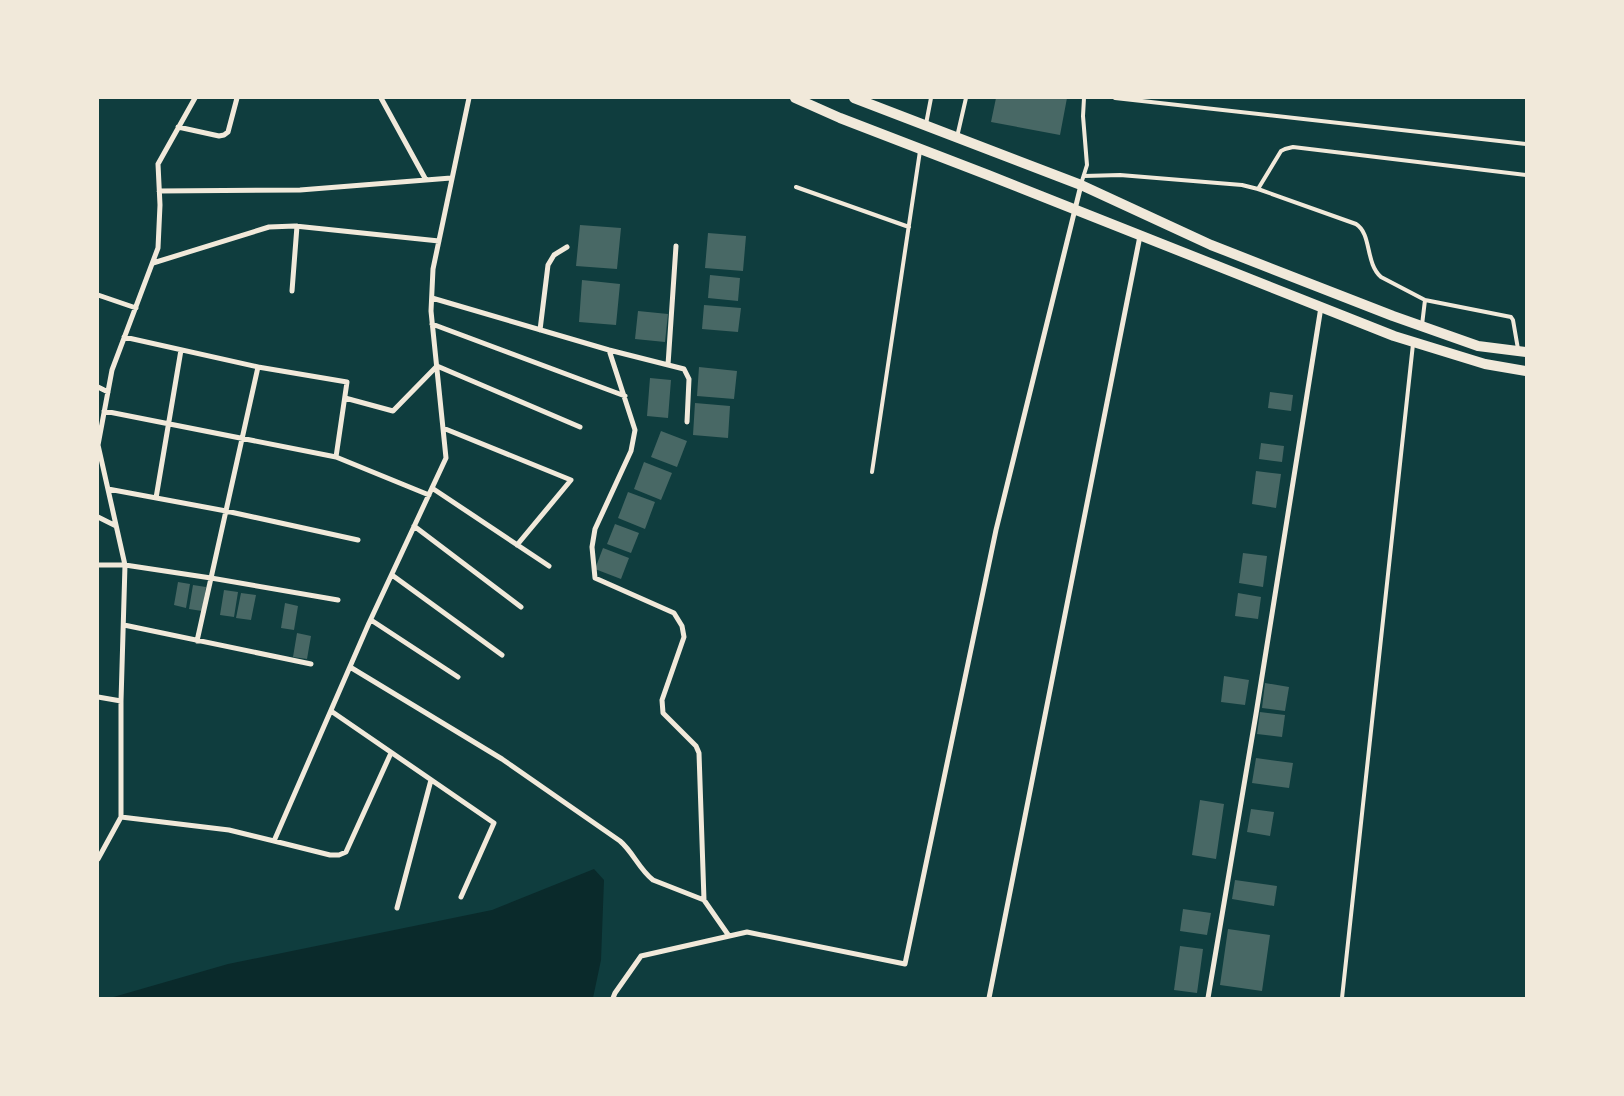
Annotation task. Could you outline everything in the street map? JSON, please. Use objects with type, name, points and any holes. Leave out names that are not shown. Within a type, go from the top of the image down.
[{"type":"main road","points":[[795,98],[840,118],[1414,342],[1485,364],[1526,371]]},
{"type":"main road","points":[[854,98],[956,138],[1082,181],[1212,245],[1422,326],[1478,346],[1523,352]]},
{"type":"street","points":[[98,859],[122,817],[121,701],[125,565],[98,445],[112,370],[158,248],[158,164],[195,98]]},
{"type":"street","points":[[178,127],[224,136],[228,132],[237,98]]},
{"type":"street","points":[[381,98],[426,180]]},
{"type":"street","points":[[274,841],[371,620],[446,458],[432,324],[433,270],[469,98]]},
{"type":"street","points":[[159,191],[300,190],[451,178]]},
{"type":"street","points":[[613,998],[641,956],[747,932],[905,964],[996,530],[1082,181]]},
{"type":"street","points":[[153,263],[269,227],[298,226],[438,240]]},
{"type":"street","points":[[292,291],[298,226]]},
{"type":"street","points":[[989,998],[1140,235]]},
{"type":"street","points":[[668,365],[676,246]]},
{"type":"street","points":[[540,330],[548,264],[554,254],[567,247]]},
{"type":"street","points":[[98,295],[136,308]]},
{"type":"street","points":[[432,298],[610,350],[684,369],[689,379],[687,422]]},
{"type":"street","points":[[1208,998],[1256,714],[1321,307]]},
{"type":"street","points":[[432,324],[625,396]]},
{"type":"street","points":[[124,338],[258,367],[347,382],[336,457]]},
{"type":"street","points":[[156,498],[181,350]]},
{"type":"street","points":[[610,350],[635,430],[631,451],[595,529],[592,547],[595,578],[674,613],[682,626],[684,637],[662,700],[663,713],[696,746],[699,753],[704,900]]},
{"type":"street","points":[[345,398],[393,411],[437,366]]},
{"type":"street","points":[[437,366],[580,427]]},
{"type":"street","points":[[197,641],[258,367]]},
{"type":"street","points":[[98,387],[108,392]]},
{"type":"street","points":[[104,411],[336,457],[429,495]]},
{"type":"street","points":[[443,428],[571,480],[518,545]]},
{"type":"street","points":[[432,488],[549,566]]},
{"type":"street","points":[[108,489],[226,511],[358,540]]},
{"type":"street","points":[[98,517],[116,526]]},
{"type":"street","points":[[414,526],[521,607]]},
{"type":"street","points":[[98,565],[125,565],[338,600]]},
{"type":"street","points":[[392,575],[502,655]]},
{"type":"street","points":[[371,620],[458,677]]},
{"type":"street","points":[[124,625],[311,664]]},
{"type":"street","points":[[350,667],[502,759],[620,841],[653,880],[704,900],[730,936]]},
{"type":"street","points":[[98,697],[121,701]]},
{"type":"street","points":[[331,711],[494,823],[461,897]]},
{"type":"street","points":[[122,817],[229,830],[330,855],[339,855],[346,852],[391,753]]},
{"type":"street","points":[[397,908],[431,780]]},
{"type":"lane","points":[[925,126],[931,98]]},
{"type":"lane","points":[[956,138],[966,98]]},
{"type":"lane","points":[[1084,98],[1083,116],[1087,165],[1082,181],[1120,175],[1242,185],[1258,189],[1360,227],[1364,231],[1376,272],[1381,277],[1425,300],[1511,317],[1514,320],[1523,352]]},
{"type":"lane","points":[[1115,98],[1526,144]]},
{"type":"lane","points":[[1258,189],[1281,151],[1294,148],[1526,175]]},
{"type":"lane","points":[[872,472],[921,149]]},
{"type":"lane","points":[[796,187],[909,227]]},
{"type":"lane","points":[[1422,326],[1425,300]]},
{"type":"lane","points":[[1342,998],[1414,342]]},
{"type":"water","points":[[594,869],[604,880],[601,960],[593,998],[110,998],[228,964],[492,910]]},
{"type":"building","points":[[996,98],[1067,98],[1060,135],[991,122]]},
{"type":"building","points":[[580,225],[621,228],[617,269],[576,266]]},
{"type":"building","points":[[708,233],[746,236],[743,271],[705,268]]},
{"type":"building","points":[[710,275],[740,278],[738,301],[708,298]]},
{"type":"building","points":[[582,280],[620,284],[616,325],[579,322]]},
{"type":"building","points":[[704,305],[741,308],[738,332],[702,329]]},
{"type":"building","points":[[638,311],[668,314],[665,342],[635,339]]},
{"type":"building","points":[[699,367],[737,371],[734,399],[697,396]]},
{"type":"building","points":[[650,378],[671,380],[668,418],[647,416]]},
{"type":"building","points":[[1270,392],[1293,395],[1291,411],[1268,408]]},
{"type":"building","points":[[695,403],[730,406],[728,438],[693,435]]},
{"type":"building","points":[[661,431],[687,441],[677,467],[651,457]]},
{"type":"building","points":[[1261,443],[1284,446],[1282,462],[1259,459]]},
{"type":"building","points":[[644,462],[672,473],[661,500],[634,489]]},
{"type":"building","points":[[1256,471],[1281,474],[1276,508],[1252,504]]},
{"type":"building","points":[[628,492],[655,502],[645,529],[618,518]]},
{"type":"building","points":[[615,524],[639,533],[631,553],[607,544]]},
{"type":"building","points":[[603,548],[629,558],[621,579],[595,569]]},
{"type":"building","points":[[1243,553],[1267,556],[1263,587],[1239,583]]},
{"type":"building","points":[[178,582],[190,584],[186,608],[174,605]]},
{"type":"building","points":[[193,585],[206,587],[202,611],[189,609]]},
{"type":"building","points":[[224,590],[238,592],[234,617],[220,615]]},
{"type":"building","points":[[241,593],[256,595],[251,620],[236,618]]},
{"type":"building","points":[[1238,593],[1261,597],[1258,619],[1235,616]]},
{"type":"building","points":[[285,603],[298,606],[294,630],[281,628]]},
{"type":"building","points":[[297,633],[311,636],[307,659],[293,657]]},
{"type":"building","points":[[1224,676],[1249,680],[1245,705],[1221,702]]},
{"type":"building","points":[[1265,683],[1289,687],[1285,711],[1262,708]]},
{"type":"building","points":[[1260,712],[1285,715],[1282,737],[1257,734]]},
{"type":"building","points":[[1256,758],[1293,763],[1289,788],[1252,783]]},
{"type":"building","points":[[1200,800],[1224,804],[1216,859],[1192,855]]},
{"type":"building","points":[[1251,809],[1274,812],[1270,836],[1247,832]]},
{"type":"building","points":[[1235,880],[1277,886],[1274,906],[1232,899]]},
{"type":"building","points":[[1183,909],[1211,913],[1207,935],[1180,931]]},
{"type":"building","points":[[1228,929],[1270,935],[1262,991],[1220,985]]},
{"type":"building","points":[[1180,946],[1203,949],[1197,993],[1174,990]]}]
